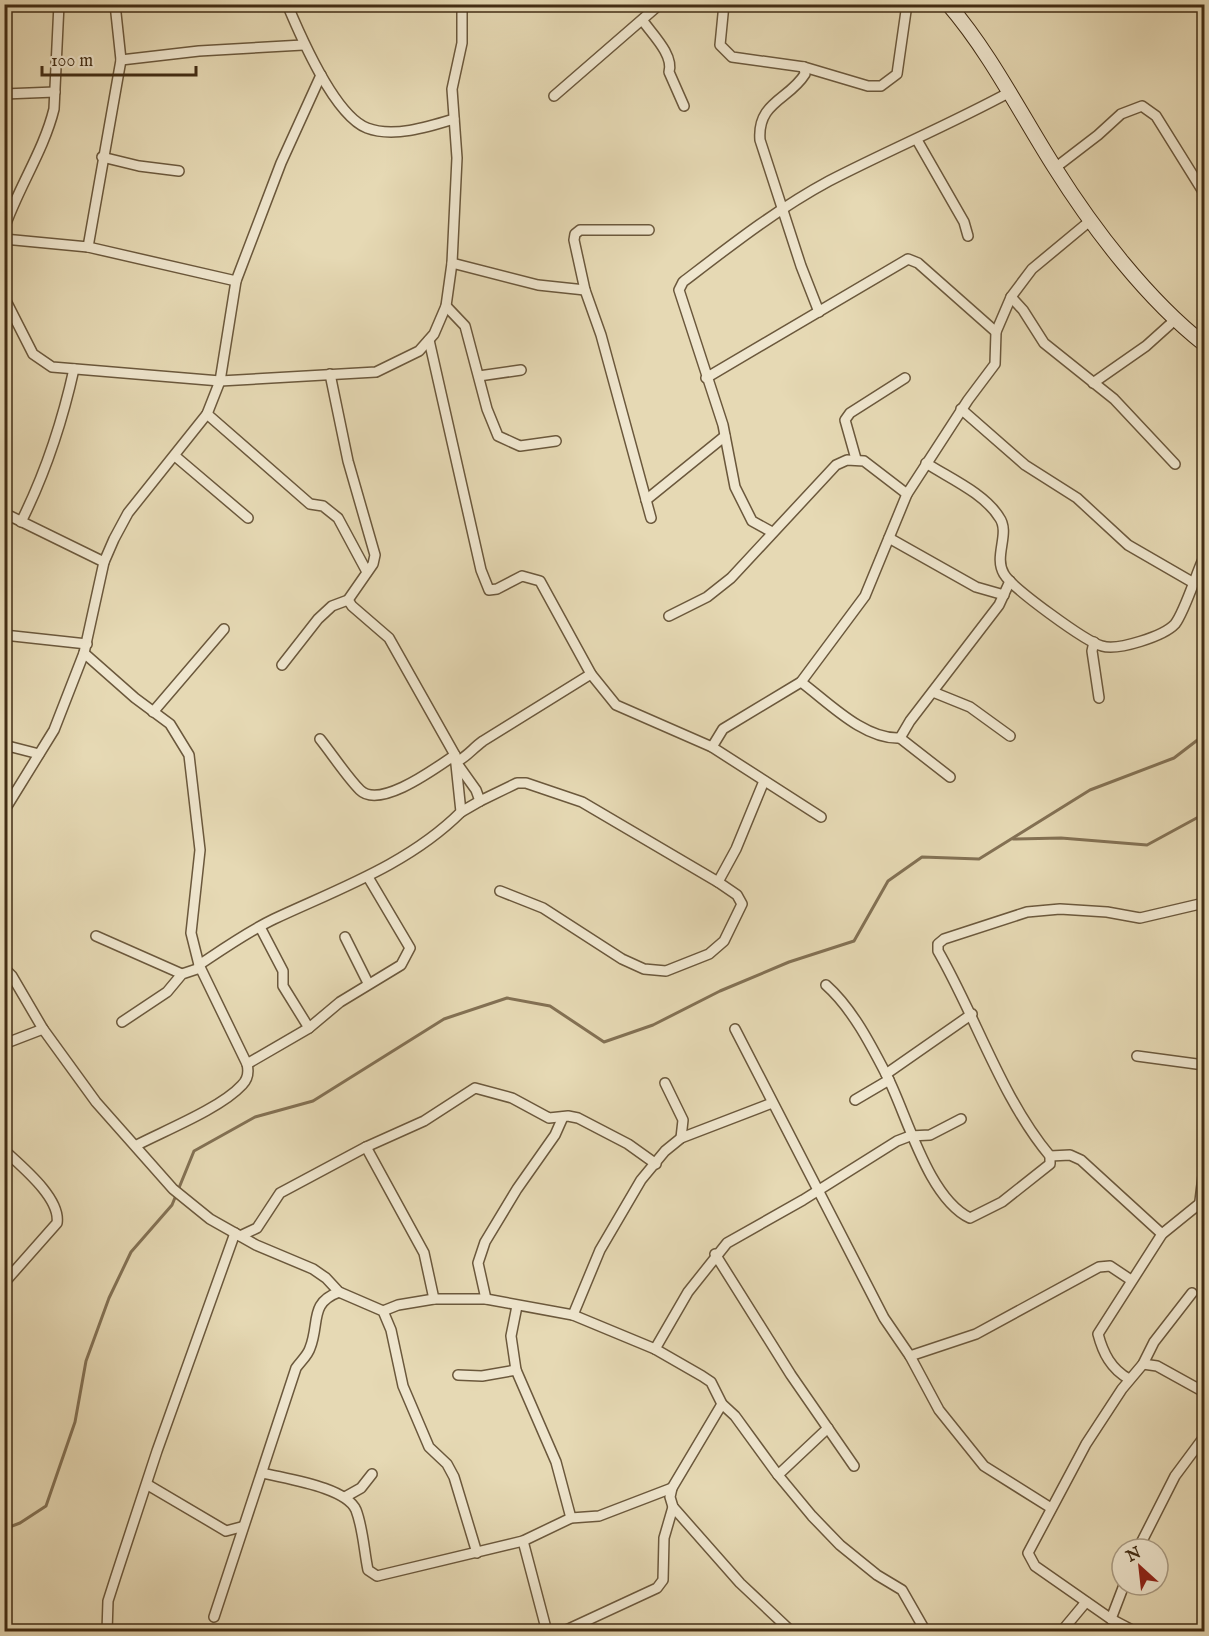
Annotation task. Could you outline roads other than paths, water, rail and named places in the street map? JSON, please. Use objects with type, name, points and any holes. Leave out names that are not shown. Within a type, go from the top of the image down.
[{"type":"street","points":[[4,229],[15,199],[50,125],[55,92],[59,4]]},
{"type":"street","points":[[88,247],[102,157],[121,60],[115,4]]},
{"type":"street","points":[[4,297],[33,354],[52,367],[220,381],[376,372],[419,351],[429,340],[446,306],[452,263],[457,158],[452,90],[462,44],[462,4]]},
{"type":"street","points":[[554,96],[660,4]]},
{"type":"street","points":[[724,4],[720,45],[724,52],[732,57],[804,67],[868,86],[881,86],[897,74],[908,4]]},
{"type":"street","points":[[948,4],[964,22],[1010,92],[1055,168],[1091,220],[1153,297],[1204,344]]},
{"type":"street","points":[[288,5],[303,45],[321,75],[349,114],[366,128],[387,131],[426,128],[454,119]]},
{"type":"street","points":[[643,21],[666,53],[671,66],[669,72],[684,106]]},
{"type":"street","points":[[121,60],[199,51],[303,45]]},
{"type":"street","points":[[804,67],[805,74],[801,81],[765,111],[759,127],[760,140],[801,266],[819,312]]},
{"type":"street","points":[[4,811],[54,730],[86,648],[104,562],[128,513],[207,414],[220,381],[236,281],[281,163],[321,75]]},
{"type":"street","points":[[4,94],[55,92]]},
{"type":"street","points":[[772,532],[760,528],[746,511],[735,487],[725,436],[679,291],[683,282],[784,208],[829,181],[917,140],[1010,92]]},
{"type":"street","points":[[1055,168],[1121,114],[1142,106],[1156,116],[1204,193]]},
{"type":"street","points":[[917,140],[964,222],[968,236]]},
{"type":"street","points":[[102,157],[139,166],[179,171]]},
{"type":"street","points":[[712,747],[723,729],[801,682],[865,596],[907,495],[961,410],[995,364],[996,332],[1011,297],[1032,269],[1091,220]]},
{"type":"street","points":[[649,230],[580,230],[574,240],[585,290],[601,335],[651,518]]},
{"type":"street","points":[[4,239],[88,247],[236,281]]},
{"type":"street","points":[[706,378],[908,259],[918,263],[996,332]]},
{"type":"street","points":[[452,263],[538,285],[585,290]]},
{"type":"street","points":[[1011,297],[1023,310],[1044,343],[1114,399],[1175,464]]},
{"type":"street","points":[[446,306],[465,326],[493,428],[498,436],[520,446],[556,441]]},
{"type":"street","points":[[1093,383],[1146,346],[1176,319]]},
{"type":"street","points":[[429,340],[481,570],[489,590],[496,589],[522,576],[540,581],[591,674],[616,705],[712,747],[821,817]]},
{"type":"street","points":[[21,522],[43,478],[64,416],[74,369]]},
{"type":"street","points":[[479,376],[521,370]]},
{"type":"street","points":[[282,665],[318,619],[332,606],[348,600],[373,564],[374,548],[348,461],[330,374]]},
{"type":"street","points":[[856,459],[845,420],[850,412],[905,378]]},
{"type":"street","points":[[961,410],[1025,465],[1077,498],[1128,545],[1192,582]]},
{"type":"street","points":[[207,414],[310,504],[322,506],[338,518],[367,572]]},
{"type":"street","points":[[646,500],[725,436]]},
{"type":"street","points":[[175,456],[248,518]]},
{"type":"street","points":[[669,616],[707,597],[731,578],[836,465],[856,459],[864,461],[907,495]]},
{"type":"street","points":[[926,463],[977,496],[1000,517],[1003,525],[999,562],[1004,575],[1068,628],[1104,647],[1153,638],[1174,625],[1204,557]]},
{"type":"street","points":[[4,513],[104,562]]},
{"type":"street","points":[[889,538],[976,588],[1004,595]]},
{"type":"street","points":[[900,738],[1004,595],[1011,581]]},
{"type":"street","points":[[348,600],[388,638],[476,790],[480,801]]},
{"type":"street","points":[[153,712],[224,629]]},
{"type":"street","points":[[4,635],[86,648],[153,712],[170,724],[189,755],[200,850],[191,933],[199,967],[247,1064],[246,1080],[241,1087],[205,1110],[137,1145]]},
{"type":"street","points":[[1094,642],[1092,651],[1099,698]]},
{"type":"street","points":[[320,739],[360,791],[373,796],[389,793],[456,759],[466,758],[471,750],[483,741],[591,674]]},
{"type":"street","points":[[801,682],[860,725],[885,739],[900,738],[950,777]]},
{"type":"street","points":[[933,692],[970,708],[1010,736]]},
{"type":"street","points":[[4,745],[39,754]]},
{"type":"street","points":[[456,759],[461,812]]},
{"type":"street","points":[[718,882],[764,781]]},
{"type":"street","points":[[122,1022],[167,992],[182,974],[199,967],[260,927],[368,877],[449,824],[461,812],[517,783],[532,784],[582,802],[718,882],[737,895],[742,904],[724,941],[709,954],[666,971],[644,969],[622,959],[543,908],[500,891]]},
{"type":"street","points":[[247,1064],[309,1028],[340,1002],[401,965],[410,951],[368,877]]},
{"type":"street","points":[[826,985],[843,1000],[887,1077],[910,1136],[938,1187],[963,1214],[970,1218],[1012,1195],[1050,1164],[1050,1156],[1034,1138],[1015,1106],[972,1014],[938,951],[938,944],[944,939],[1027,912],[1060,909],[1107,912],[1140,918],[1204,903]]},
{"type":"street","points":[[260,927],[283,970],[283,986],[309,1028]]},
{"type":"street","points":[[96,936],[182,974]]},
{"type":"street","points":[[345,937],[368,983]]},
{"type":"street","points":[[4,968],[12,976],[43,1029],[120,1131],[137,1145],[177,1192],[210,1219],[313,1269],[326,1278],[339,1292],[383,1311],[391,1330],[407,1396],[429,1447],[447,1464],[454,1477],[477,1553]]},
{"type":"street","points":[[855,1100],[972,1014]]},
{"type":"street","points":[[4,1044],[43,1029]]},
{"type":"street","points":[[735,1029],[816,1190],[850,1247],[884,1318],[910,1356],[945,1418],[984,1466],[1051,1508]]},
{"type":"street","points":[[1137,1056],[1204,1065]]},
{"type":"street","points":[[666,1083],[683,1120],[681,1138]]},
{"type":"street","points":[[237,1234],[257,1227],[280,1193],[366,1147],[424,1121],[475,1088],[512,1098],[549,1118],[578,1118],[614,1136],[656,1164]]},
{"type":"street","points":[[573,1316],[600,1250],[641,1180],[681,1138],[772,1103]]},
{"type":"street","points":[[486,1299],[478,1263],[485,1242],[517,1189],[555,1135],[563,1117]]},
{"type":"street","points":[[655,1349],[688,1292],[727,1243],[803,1200],[863,1160],[910,1136],[930,1135],[961,1119]]},
{"type":"street","points":[[366,1147],[424,1253],[434,1299]]},
{"type":"street","points":[[4,1150],[45,1191],[58,1217],[57,1223],[4,1283]]},
{"type":"street","points":[[1050,1156],[1070,1155],[1081,1160],[1162,1234]]},
{"type":"street","points":[[1129,1379],[1120,1374],[1102,1353],[1098,1334],[1162,1234],[1202,1201],[1204,1168]]},
{"type":"street","points":[[107,1632],[108,1601],[148,1485],[157,1451],[237,1234]]},
{"type":"street","points":[[716,1254],[791,1375],[854,1466]]},
{"type":"street","points":[[910,1356],[976,1334],[1099,1266],[1110,1266],[1131,1280]]},
{"type":"street","points":[[214,1617],[296,1368],[310,1350],[318,1307],[323,1300],[339,1292]]},
{"type":"street","points":[[1136,1632],[1086,1602],[1029,1559],[1028,1553],[1086,1444],[1129,1379],[1143,1364],[1154,1342],[1192,1293]]},
{"type":"street","points":[[383,1311],[398,1305],[434,1299],[486,1299],[573,1316],[655,1349],[711,1382],[722,1404],[735,1416],[778,1475],[840,1545],[877,1575],[902,1590],[926,1631]]},
{"type":"street","points":[[517,1306],[511,1336],[516,1370],[556,1462],[571,1518]]},
{"type":"street","points":[[1143,1364],[1157,1366],[1204,1392]]},
{"type":"street","points":[[458,1376],[482,1376],[516,1370]]},
{"type":"street","points":[[722,1404],[672,1488],[670,1497],[673,1507],[740,1583],[792,1632]]},
{"type":"street","points":[[778,1475],[828,1428]]},
{"type":"street","points":[[1144,1537],[1175,1476],[1204,1437]]},
{"type":"street","points":[[263,1473],[339,1493],[345,1497],[356,1511],[368,1570],[377,1576],[523,1541],[571,1518],[599,1516],[672,1488]]},
{"type":"street","points":[[345,1497],[361,1488],[372,1474]]},
{"type":"street","points":[[148,1485],[226,1531],[242,1527]]},
{"type":"street","points":[[562,1632],[657,1588],[663,1580],[664,1538],[673,1507]]},
{"type":"street","points":[[523,1541],[547,1632]]},
{"type":"street","points":[[1111,1619],[1119,1597]]},
{"type":"street","points":[[1061,1632],[1086,1602]]},
{"type":"waterway","points":[[4,1529],[20,1523],[46,1506],[75,1422],[86,1361],[109,1298],[131,1252],[172,1205],[194,1151],[255,1117],[313,1101],[444,1019],[507,998],[550,1006],[604,1042],[653,1025],[720,991],[789,962],[854,941],[888,881],[922,857],[979,859],[1090,790],[1174,758],[1204,735]]},
{"type":"waterway","points":[[1013,839],[1061,838],[1147,845],[1204,814]]}]
